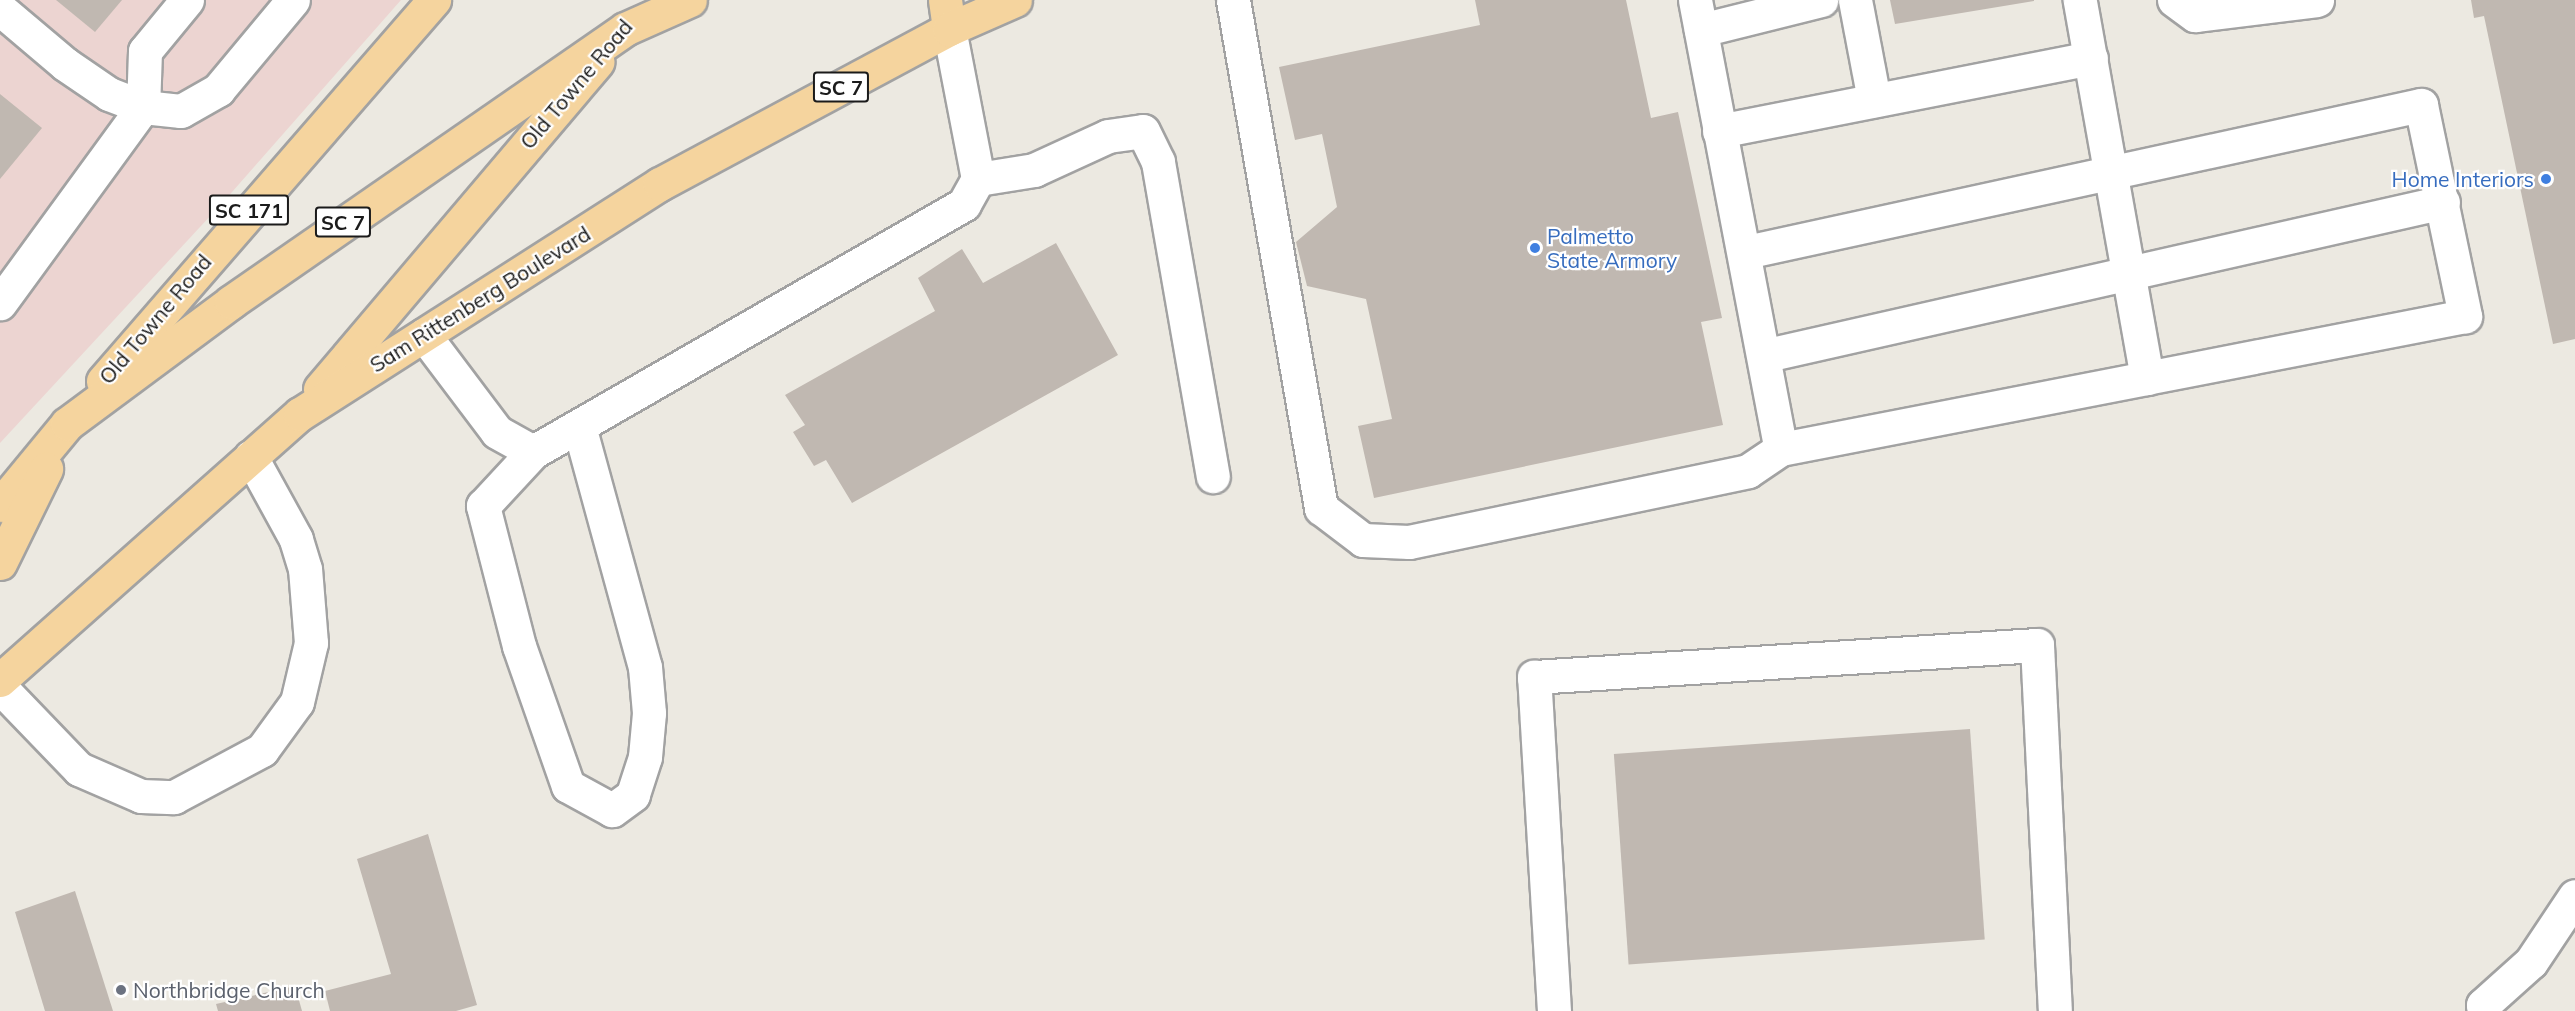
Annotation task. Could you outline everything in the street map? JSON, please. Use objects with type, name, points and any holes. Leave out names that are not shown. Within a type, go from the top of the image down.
[{"type":"main road","name":"Old Towne Road","points":[[67,424],[434,0]]},
{"type":"main road","name":"Old Towne Road","points":[[300,414],[626,29],[641,0]]},
{"type":"main road","name":"SC 7","points":[[0,505],[67,424],[381,195],[626,29],[690,0]]},
{"type":"main road","name":"Sam Rittenberg Boulevard","points":[[0,680],[300,414],[660,184],[947,14],[1015,0]]},
{"type":"main road","points":[[0,563],[67,424]]},
{"type":"lane","points":[[0,303],[143,107],[145,51],[187,0]]},
{"type":"lane","points":[[0,9],[65,64],[109,94],[143,107],[181,111],[218,90],[293,0]]},
{"type":"lane","points":[[1233,0],[1321,508],[1363,540],[1409,542],[1748,471],[1781,449],[2465,316],[2421,105],[2109,171],[1746,252]]},
{"type":"lane","points":[[1781,449],[1767,356],[1719,131],[1698,15],[1821,0]]},
{"type":"lane","points":[[1855,0],[1874,100]]},
{"type":"lane","points":[[2079,0],[2109,171],[2131,273],[2147,378]]},
{"type":"lane","points":[[2174,0],[2195,15],[2317,0]]},
{"type":"lane","points":[[579,426],[645,667],[650,713],[645,757],[633,795],[612,810],[568,786],[519,646],[483,506],[533,452],[964,204],[978,179],[947,14]]},
{"type":"lane","points":[[1719,131],[2091,58]]},
{"type":"lane","points":[[978,179],[1034,170],[1108,136],[1143,131],[1158,162],[1213,476]]},
{"type":"lane","points":[[1767,356],[2443,202]]},
{"type":"lane","points":[[424,334],[497,432],[533,452]]},
{"type":"lane","points":[[0,687],[79,769],[141,796],[174,797],[262,750],[297,702],[311,643],[305,569],[296,539],[251,457]]},
{"type":"lane","points":[[1554,1011],[1534,677],[2037,645],[2055,1011]]},
{"type":"lane","points":[[2484,1011],[2484,1005],[2531,962],[2575,896]]},
{"type":"shaded area","points":[[0,0],[401,0],[225,200],[0,443]]},
{"type":"building","points":[[56,0],[122,0],[95,32]]},
{"type":"building","points":[[1475,0],[1626,0],[1651,118],[1678,112],[1722,318],[1701,322],[1723,425],[1374,498],[1358,426],[1392,419],[1366,299],[1307,286],[1296,242],[1337,207],[1322,134],[1295,140],[1279,67],[1480,25]]},
{"type":"building","points":[[1890,0],[2034,0],[2034,1],[1895,24]]},
{"type":"building","name":"Home Interiors","points":[[2471,0],[2575,0],[2575,339],[2553,344],[2484,16],[2474,18]]},
{"type":"building","points":[[0,94],[42,128],[0,179]]},
{"type":"building","points":[[1056,243],[1118,355],[852,503],[826,460],[814,466],[793,432],[805,425],[785,395],[935,311],[918,278],[962,249],[983,283]]},
{"type":"building","points":[[1970,729],[1985,939],[1629,964],[1614,754]]},
{"type":"building","points":[[428,834],[477,1005],[456,1011],[330,1011],[325,991],[391,974],[357,859]]},
{"type":"building","points":[[75,891],[113,1011],[45,1011],[15,912]]},
{"type":"building","points":[[295,986],[302,1011],[218,1011],[216,1004]]},
{"type":"place","name":"Home Interiors","points":[[2546,179]]},
{"type":"place","name":"Palmetto State Armory","points":[[1535,248]]},
{"type":"place","name":"Northbridge Church","points":[[121,990]]}]
